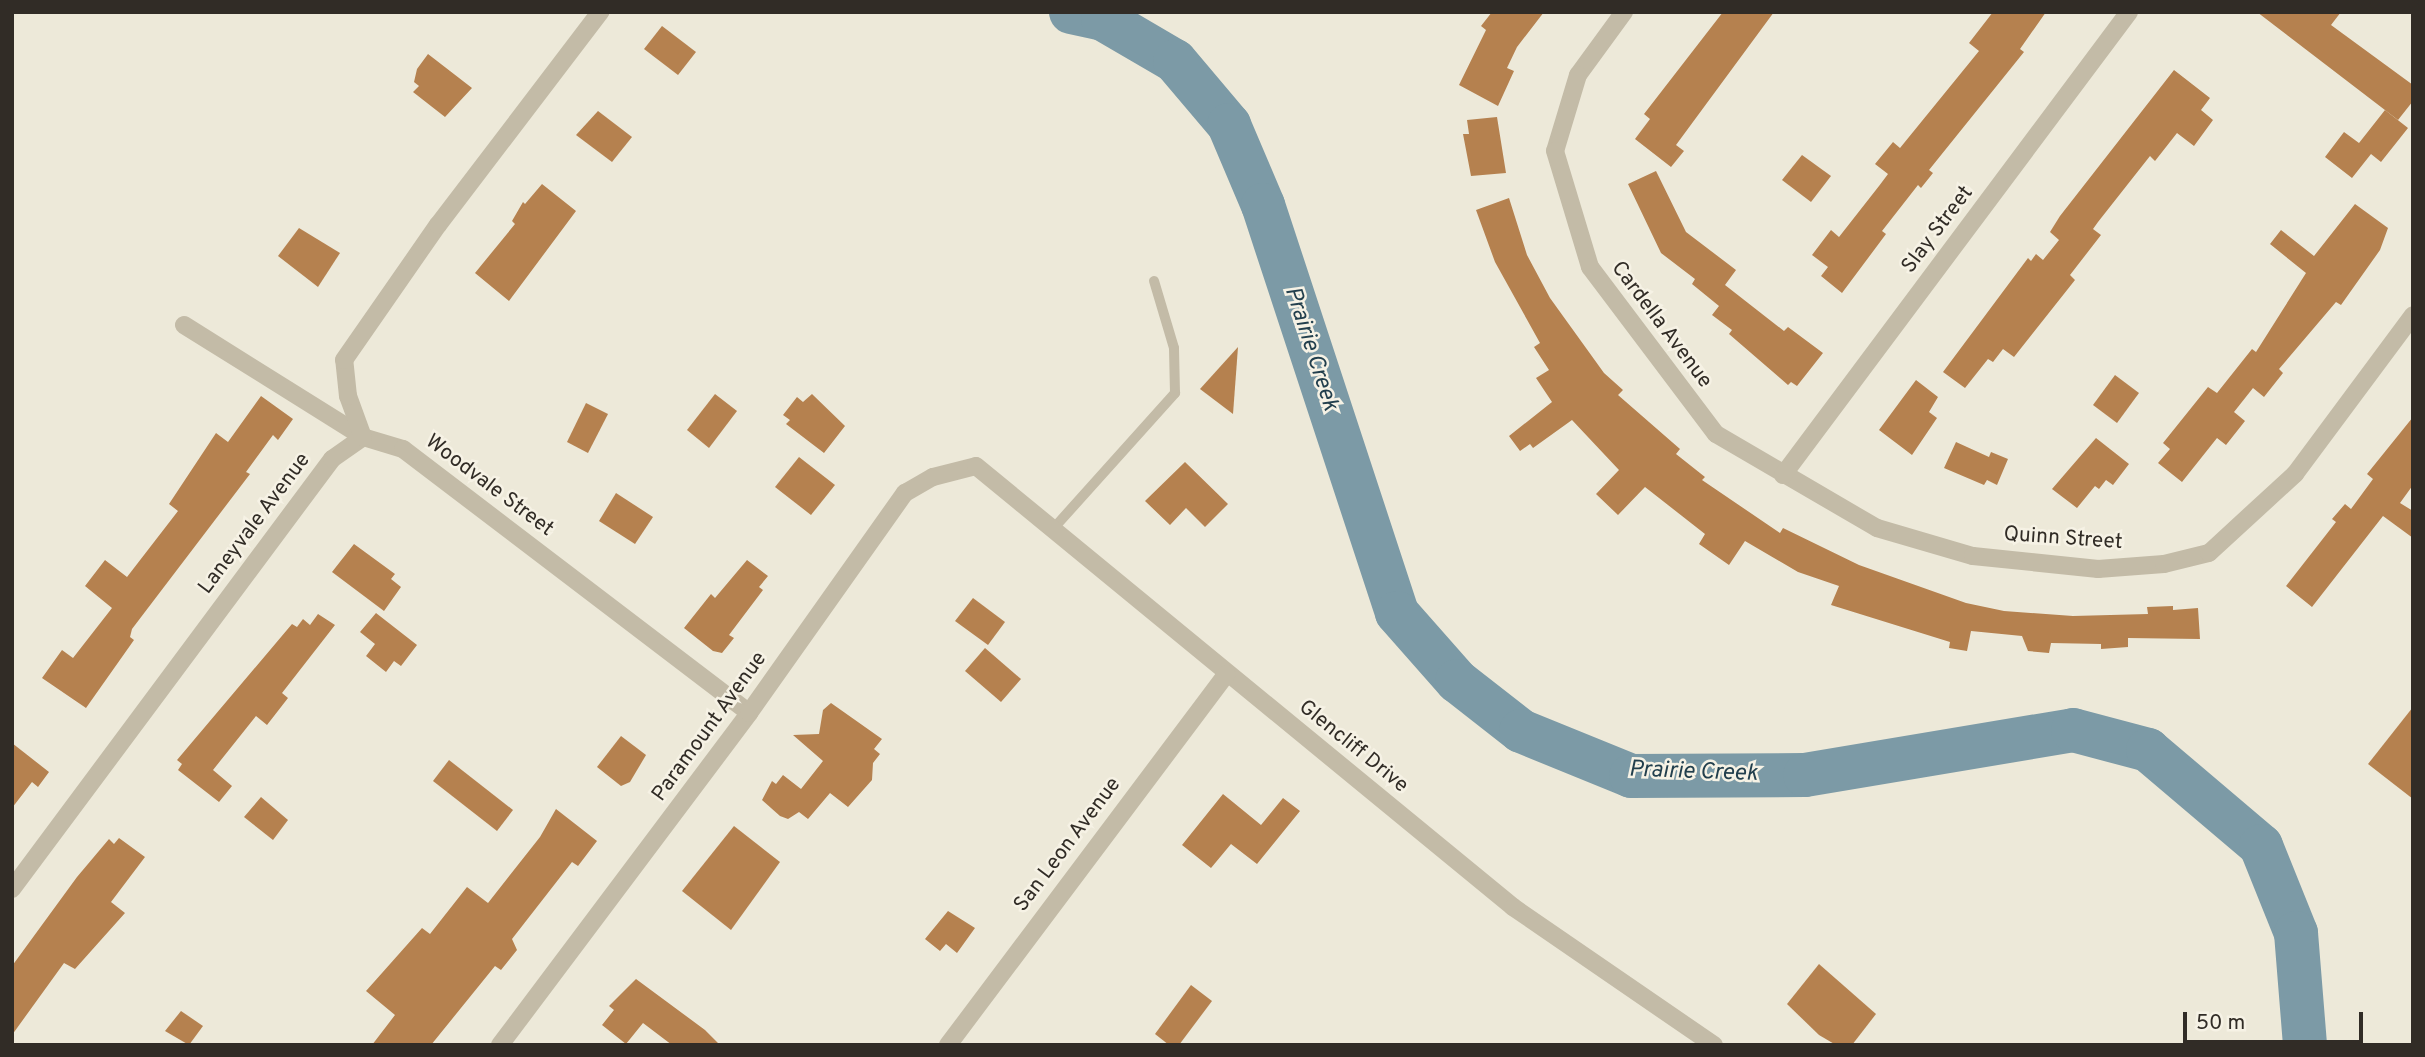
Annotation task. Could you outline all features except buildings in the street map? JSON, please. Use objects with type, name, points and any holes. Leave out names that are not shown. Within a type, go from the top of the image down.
[{"type":"street","points":[[363,437],[348,396],[344,360],[438,225],[600,12]]},
{"type":"street","name":"Cardella Avenue","points":[[1624,12],[1578,75],[1555,151],[1590,267],[1716,434],[1783,475]]},
{"type":"street","name":"Slay Street","points":[[1783,475],[2129,12]]},
{"type":"street","name":"Quinn Street","points":[[1783,475],[1877,528],[1973,555],[2098,569],[2164,564],[2209,553],[2295,474],[2413,315]]},
{"type":"street","name":"Woodvale Street","points":[[184,325],[363,437],[403,449],[749,713]]},
{"type":"street","name":"Laneyvale Avenue","points":[[12,888],[332,458],[363,437]]},
{"type":"street","name":"Glencliff Drive","points":[[976,466],[1513,907],[1714,1045]]},
{"type":"street","name":"Paramount Avenue","points":[[500,1045],[749,713],[905,493],[933,477],[976,466]]},
{"type":"street","name":"San Leon Avenue","points":[[948,1045],[1227,674]]},
{"type":"lane","points":[[1053,529],[1175,393],[1174,348],[1154,281]]},
{"type":"waterway","name":"Prairie Creek","points":[[1071,12],[1103,19],[1175,61],[1229,125],[1263,205],[1397,613],[1457,681],[1521,731],[1631,776],[1805,775],[2073,730],[2148,750],[2261,846],[2296,933],[2305,1045]]}]
